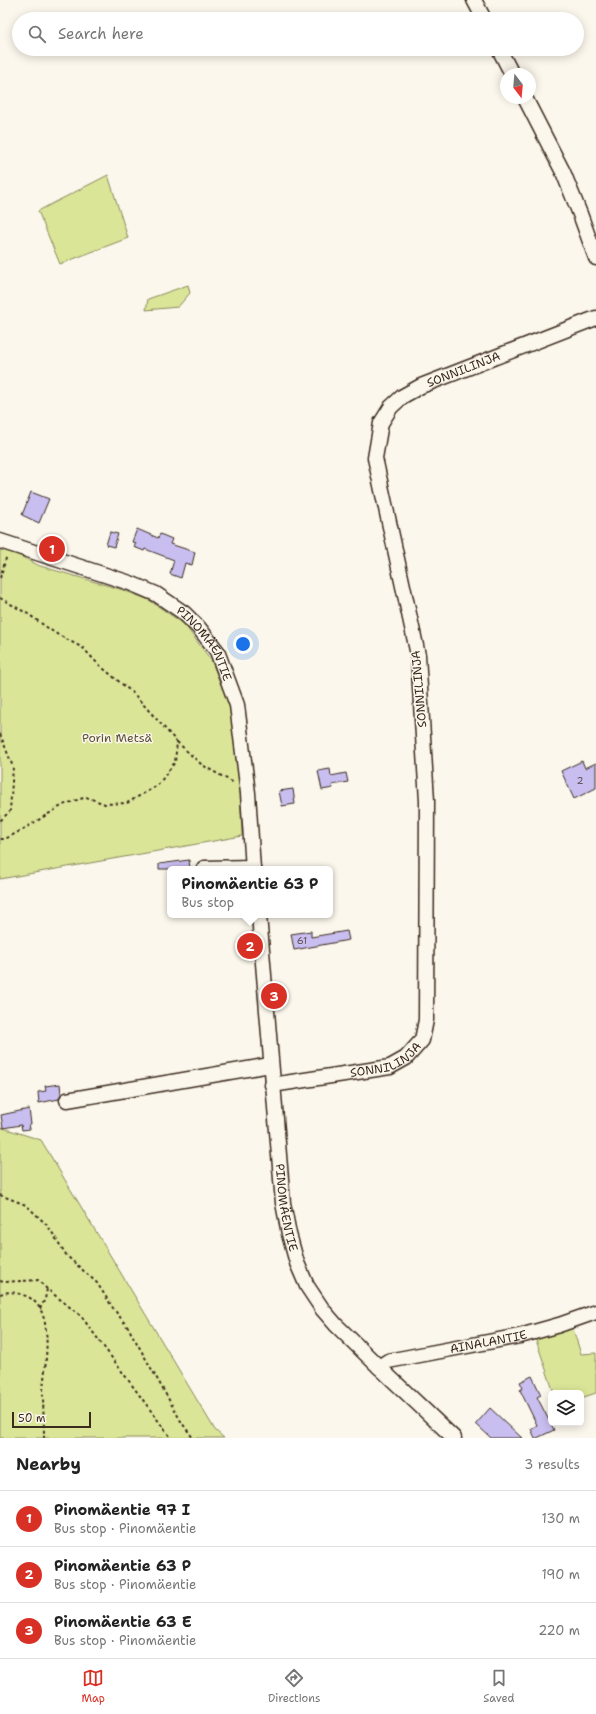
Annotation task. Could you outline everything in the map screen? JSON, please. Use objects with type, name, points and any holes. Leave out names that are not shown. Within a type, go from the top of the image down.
[{"type":"street","points":[[474,0],[480,12]]},
{"type":"street","points":[[503,56],[509,68]]},
{"type":"street","points":[[528,104],[563,172],[596,258]]},
{"type":"street","name":"SONNILINJA","points":[[272,1085],[390,1067],[406,1058],[422,1040],[426,1020],[427,801],[418,655],[375,458],[381,423],[390,407],[403,396],[421,386],[596,318]]},
{"type":"street","name":"PINOMÄENTIE","points":[[5,543],[130,583],[156,594],[184,612],[217,651],[237,705],[248,793],[253,866]]},
{"type":"street","name":"PINOMÄENTIE","points":[[259,918],[270,1065],[283,1203],[288,1234],[297,1263],[307,1286],[323,1310],[379,1367],[454,1438]]},
{"type":"street","points":[[67,1100],[270,1065]]},
{"type":"street","name":"AINALANTIE","points":[[379,1367],[388,1361],[520,1336],[559,1325],[596,1312]]},
{"type":"path","points":[[0,578],[5,543]]},
{"type":"path","points":[[0,598],[28,614],[54,633],[83,648],[98,664],[134,694],[177,742],[202,765],[227,778],[248,793]]},
{"type":"path","points":[[0,734],[13,767],[10,811],[0,821]]},
{"type":"path","points":[[0,839],[5,839],[22,830],[63,805],[86,797],[105,804],[126,803],[158,785],[175,762],[177,742]]},
{"type":"path","points":[[0,1195],[26,1204],[48,1226],[67,1256],[97,1283],[129,1329],[182,1423],[193,1438]]},
{"type":"path","points":[[0,1280],[4,1282],[38,1280],[81,1316],[171,1438]]},
{"type":"path","points":[[40,1309],[45,1300],[47,1289]]},
{"type":"path","points":[[0,1294],[10,1291],[28,1296],[40,1309],[44,1319],[47,1334],[43,1393],[44,1438]]},
{"type":"green space","points":[[108,175],[128,238],[60,264],[38,211]]},
{"type":"green space","points":[[188,285],[190,293],[178,307],[146,310],[148,299]]},
{"type":"green space","name":"Porin Metsä","points":[[0,546],[40,566],[123,590],[149,600],[184,624],[211,660],[231,709],[239,766],[242,836],[0,879]]},
{"type":"green space","points":[[0,1127],[41,1140],[215,1430],[224,1438],[0,1438]]},
{"type":"green space","points":[[572,1326],[581,1354],[596,1353],[596,1393],[584,1397],[584,1390],[553,1390],[535,1337]]},
{"type":"building","points":[[31,492],[49,499],[39,523],[22,515]]},
{"type":"building","points":[[137,529],[158,538],[160,534],[172,539],[170,544],[195,552],[192,565],[185,563],[181,578],[170,574],[174,560],[145,549],[144,551],[134,547],[136,543],[132,542]]},
{"type":"building","points":[[110,532],[118,534],[114,547],[106,545]]},
{"type":"building","points":[[582,761],[585,768],[596,763],[596,788],[574,799],[561,771]]},
{"type":"building","points":[[330,769],[331,776],[346,773],[348,782],[332,785],[333,788],[322,790],[318,771]]},
{"type":"building","points":[[293,789],[295,804],[282,806],[279,791]]},
{"type":"building","points":[[189,860],[190,866],[167,866],[167,869],[159,869],[159,864]]},
{"type":"building","points":[[311,931],[311,937],[347,931],[349,940],[294,950],[291,934]]},
{"type":"building","points":[[60,1084],[61,1094],[59,1099],[39,1103],[38,1092],[46,1091],[45,1086]]},
{"type":"building","points":[[29,1109],[31,1124],[29,1124],[30,1129],[22,1130],[21,1125],[3,1128],[1,1115]]},
{"type":"building","points":[[532,1376],[541,1395],[537,1397],[548,1418],[548,1426],[552,1426],[554,1430],[535,1438],[531,1429],[537,1425],[520,1390],[523,1388],[520,1382]]},
{"type":"building","points":[[490,1408],[522,1438],[491,1438],[476,1424]]},
{"type":"place","name":"Pinomäentie 97 I","points":[[52,549]]},
{"type":"place","name":"Pinomäentie 63 P","points":[[250,946]]},
{"type":"place","name":"Pinomäentie 63 E","points":[[274,996]]}]
